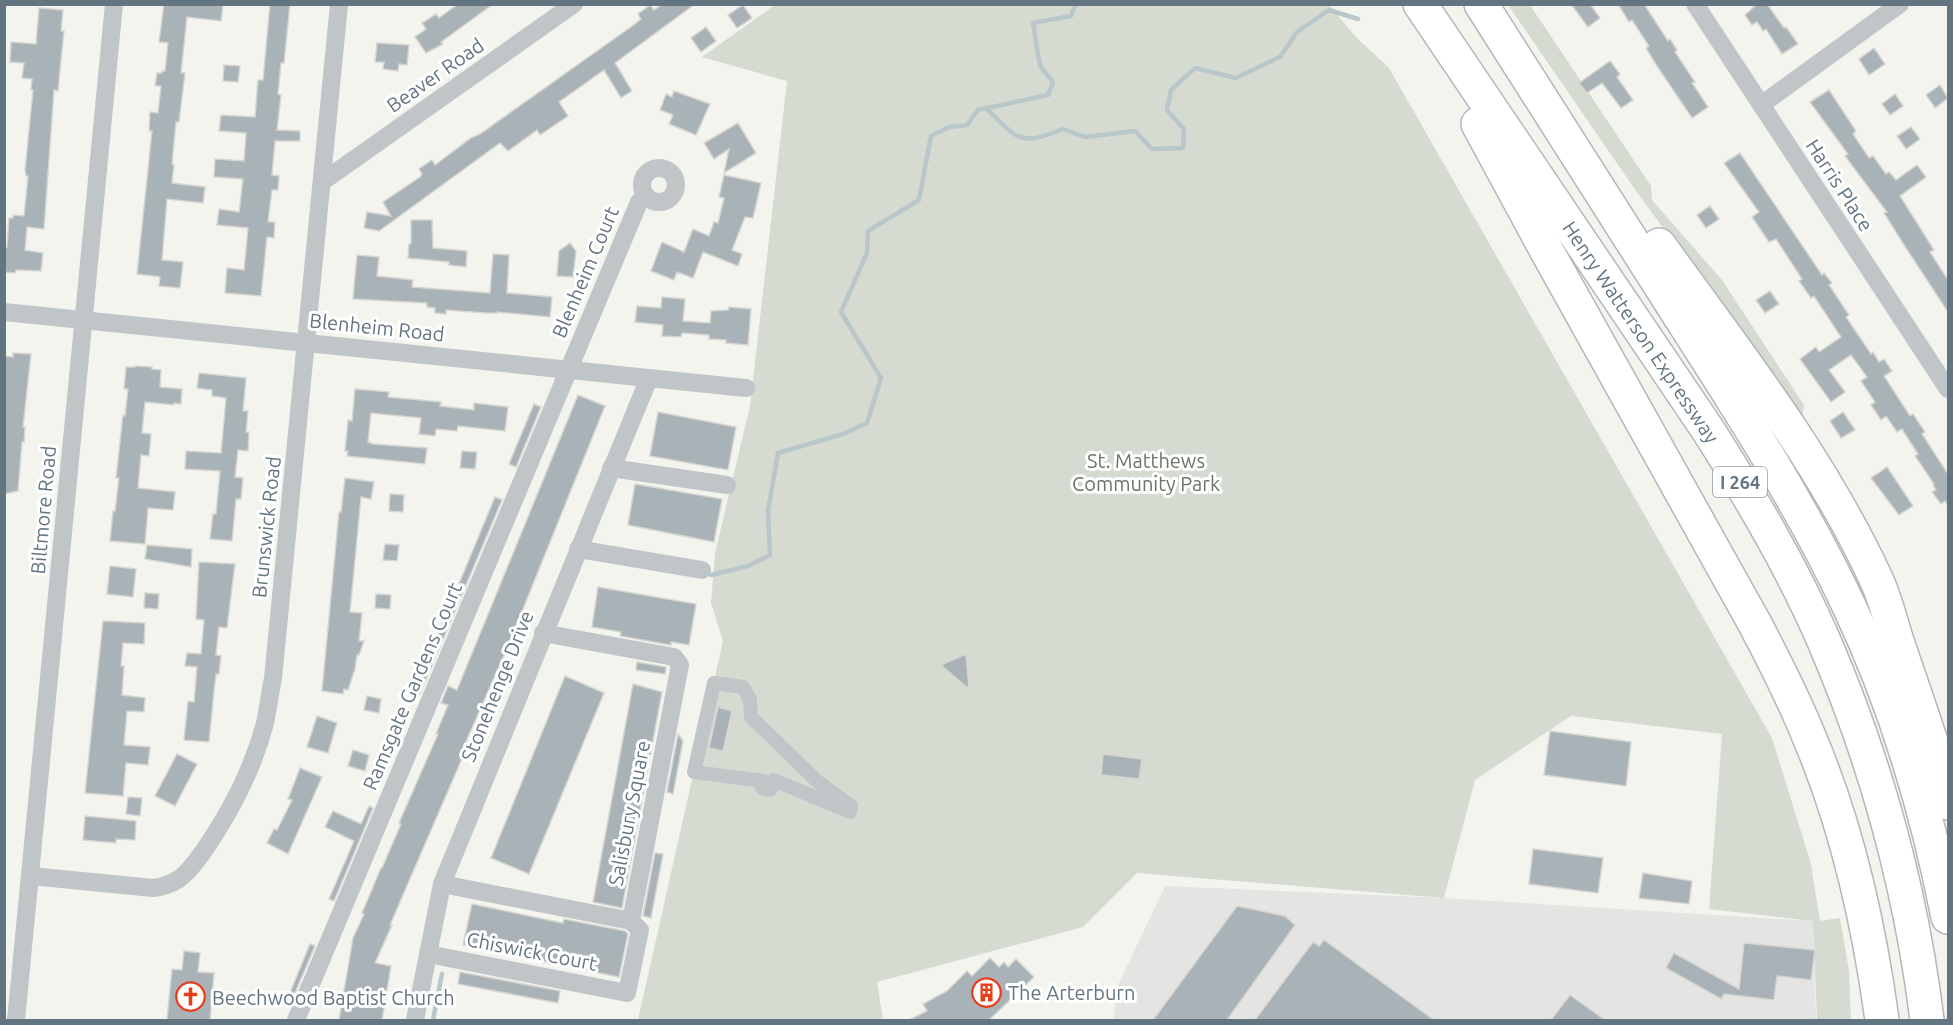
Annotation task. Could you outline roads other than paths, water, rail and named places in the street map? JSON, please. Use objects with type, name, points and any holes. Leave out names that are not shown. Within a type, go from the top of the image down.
[{"type":"highway","points":[[1414,4],[1549,255],[1740,596],[1787,685],[1820,764],[1843,828],[1859,888],[1882,1020]]},
{"type":"highway","name":"Henry Watterson Expressway","points":[[1420,4],[1708,430],[1762,519],[1793,576],[1824,640],[1854,717],[1876,784],[1911,914],[1927,1020]]},
{"type":"highway","points":[[1483,4],[1756,378],[1801,444],[1832,496],[1878,583],[1947,791]]},
{"type":"highway","name":"Henry Watterson Expressway","points":[[1483,4],[1762,445],[1828,563],[1863,637],[1901,737],[1931,834],[1948,917]]},
{"type":"highway","points":[[1869,1020],[1876,976]]},
{"type":"street","name":"Biltmore Road","points":[[16,1020],[114,4]]},
{"type":"street","name":"Brunswick Road","points":[[31,876],[139,888],[164,886],[179,879],[190,869],[228,812],[250,767],[264,724],[273,678],[339,4]]},
{"type":"street","name":"Beaver Road","points":[[322,182],[574,4]]},
{"type":"street","name":"Harris Place","points":[[1695,4],[1948,389]]},
{"type":"street","points":[[1761,105],[1900,4]]},
{"type":"street","name":"Blenheim Court","points":[[569,369],[639,202],[647,197]]},
{"type":"street","name":"Blenheim Road","points":[[4,312],[746,388]]},
{"type":"street","name":"Ramsgate Gardens Court","points":[[296,1020],[569,369]]},
{"type":"street","name":"Stonehenge Drive","points":[[415,1020],[442,884],[649,378]]},
{"type":"street","points":[[611,468],[727,485]]},
{"type":"street","points":[[578,549],[702,570]]},
{"type":"street","name":"Salisbury Square","points":[[543,633],[674,657],[680,665],[631,921]]},
{"type":"street","points":[[714,683],[743,687],[750,700],[751,717],[818,782],[851,806],[849,813],[774,780],[770,790],[762,788],[763,781],[694,772],[714,683]]},
{"type":"street","points":[[442,884],[631,921]]},
{"type":"street","name":"Chiswick Court","points":[[428,954],[627,993],[640,930],[631,921]]},
{"type":"waterway","points":[[711,575],[748,566],[770,555],[768,511],[778,453],[843,434],[867,423],[881,378],[841,312],[867,253],[868,231],[919,200],[931,136],[949,127],[967,125],[978,110],[1048,95],[1053,82],[1040,66],[1033,23],[1071,16],[1076,4]]},
{"type":"waterway","points":[[986,108],[1005,127],[1020,137],[1037,138],[1063,129],[1085,137],[1135,131],[1152,149],[1183,148],[1184,129],[1167,110],[1171,90],[1195,68],[1236,78],[1280,57],[1297,32],[1329,10],[1358,19]]},
{"type":"waterway","points":[[433,1020],[442,974]]},
{"type":"place","name":"The Arterburn","points":[[987,992]]},
{"type":"place","name":"Beechwood Baptist Church","points":[[191,997]]},
{"type":"park label","name":"St. Matthews Community Park","points":[[1146,472]]}]
